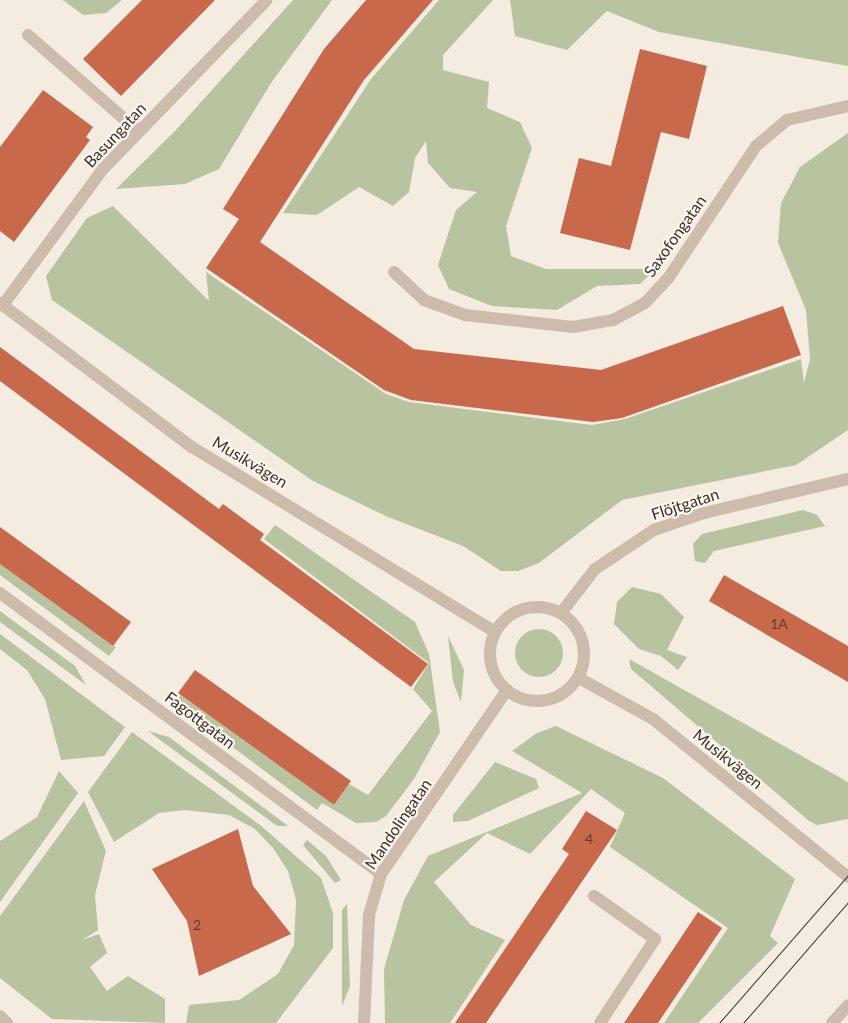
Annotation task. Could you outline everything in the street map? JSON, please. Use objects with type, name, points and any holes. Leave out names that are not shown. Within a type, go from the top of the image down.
[{"type":"street","name":"Basungatan","points":[[1,304],[103,169],[267,0]]},
{"type":"street","points":[[28,35],[139,132]]},
{"type":"street","name":"Saxofongatan","points":[[394,272],[424,300],[465,315],[573,327],[613,320],[646,303],[669,277],[756,146],[788,120],[848,106]]},
{"type":"street","name":"Musikvägen","points":[[1,304],[192,447],[495,632]]},
{"type":"street","name":"Flöjtgatan","points":[[561,613],[595,569],[654,530],[704,513],[848,479]]},
{"type":"street","name":"Fagottgatan","points":[[0,594],[381,874]]},
{"type":"street","points":[[529,607],[561,613],[576,627],[583,641],[585,657],[578,678],[562,694],[540,701],[507,690],[495,676],[490,659],[495,632],[509,616],[529,607]]},
{"type":"street","name":"Musikvägen","points":[[578,678],[653,719],[848,877]]},
{"type":"street","name":"Mandolingatan","points":[[364,1023],[369,915],[381,874],[507,690]]},
{"type":"street","points":[[594,896],[655,939],[600,1023]]},
{"type":"street","points":[[832,1023],[848,1005]]},
{"type":"street","points":[[0,1016],[7,1023]]},
{"type":"green space","points":[[63,0],[122,0],[106,13],[83,15]]},
{"type":"green space","points":[[293,0],[332,0],[271,83],[219,169],[185,184],[116,189],[175,131]]},
{"type":"green space","points":[[439,0],[493,0],[443,55],[443,70],[489,82],[487,108],[520,122],[532,148],[506,226],[511,256],[546,269],[656,269],[640,284],[597,286],[557,310],[492,306],[449,289],[438,265],[456,210],[477,192],[450,188],[428,163],[426,141],[415,158],[409,192],[393,206],[359,187],[317,215],[283,213],[371,79]]},
{"type":"green space","points":[[510,0],[848,0],[848,66],[659,32],[607,11],[567,50],[515,36]]},
{"type":"green space","points":[[848,133],[848,430],[796,465],[622,500],[539,563],[518,571],[501,571],[463,546],[388,517],[313,481],[52,300],[46,276],[87,218],[113,206],[209,301],[206,272],[386,394],[409,402],[592,425],[625,419],[801,359],[804,383],[810,359],[806,310],[778,243],[781,203],[800,167]]},
{"type":"green space","points":[[803,510],[817,515],[825,526],[714,551],[705,563],[695,561],[693,544],[702,534]]},
{"type":"green space","points":[[275,525],[415,622],[429,654],[440,732],[414,779],[386,816],[376,822],[356,823],[322,803],[317,810],[171,701],[178,693],[334,805],[349,784],[368,795],[432,711],[413,689],[429,663],[264,539]]},
{"type":"green space","points":[[0,564],[116,647],[109,656],[0,575]]},
{"type":"green space","points":[[632,587],[661,594],[684,617],[667,650],[687,657],[678,670],[661,656],[639,649],[614,624],[617,602]]},
{"type":"green space","points":[[0,611],[75,666],[86,685],[0,622]]},
{"type":"green space","points":[[534,629],[544,629],[556,636],[563,648],[563,658],[556,670],[544,677],[534,677],[526,673],[519,666],[515,658],[515,648],[519,640],[526,633]]},
{"type":"green space","points":[[0,634],[125,727],[104,756],[61,760],[45,699],[27,670],[0,649]]},
{"type":"green space","points":[[448,636],[464,670],[461,702],[453,682]]},
{"type":"green space","points":[[629,659],[848,782],[848,819],[817,825],[809,821],[631,669]]},
{"type":"green space","points":[[556,726],[663,778],[795,879],[770,936],[778,943],[698,1023],[664,1023],[728,928],[610,847],[625,813],[591,789],[530,854],[487,833],[434,882],[471,925],[505,940],[450,1023],[385,1023],[384,969],[404,900],[428,856],[582,793],[512,751],[537,733]]},
{"type":"green space","points":[[148,731],[169,737],[288,826],[277,826]]},
{"type":"green space","points":[[132,732],[260,825],[321,878],[333,913],[333,948],[276,1023],[186,1023],[189,1005],[239,1000],[278,974],[294,945],[296,900],[288,871],[273,848],[255,829],[229,815],[184,810],[159,813],[114,842],[88,792]]},
{"type":"green space","points":[[495,762],[536,779],[539,788],[468,821],[453,822],[453,815]]},
{"type":"green space","points":[[59,771],[78,793],[0,902],[0,841],[37,817]]},
{"type":"green space","points":[[84,801],[106,851],[95,895],[98,930],[82,940],[99,934],[107,953],[90,967],[107,991],[128,976],[165,999],[165,1023],[52,1019],[0,978],[0,916]]},
{"type":"green space","points":[[307,840],[326,856],[341,880],[335,883],[303,845]]},
{"type":"green space","points":[[347,904],[350,986],[342,1006],[342,910]]},
{"type":"building","points":[[142,0],[215,0],[121,96],[83,59]]},
{"type":"building","points":[[366,0],[433,0],[364,80],[260,242],[414,349],[601,370],[783,306],[801,355],[622,418],[593,422],[411,400],[384,390],[206,268],[239,219],[223,209],[324,49]]},
{"type":"building","points":[[640,49],[707,66],[689,139],[661,132],[630,250],[560,233],[579,158],[611,166]]},
{"type":"building","points":[[43,90],[93,127],[86,137],[90,140],[14,242],[0,231],[0,147]]},
{"type":"building","points":[[0,347],[219,509],[223,504],[264,534],[260,540],[428,664],[411,687],[0,381]]},
{"type":"building","points":[[0,527],[131,622],[113,646],[0,564]]},
{"type":"building","points":[[724,575],[848,646],[848,682],[709,601]]},
{"type":"building","points":[[195,670],[351,781],[334,805],[178,693]]},
{"type":"building","points":[[586,811],[617,830],[486,1023],[455,1023],[569,854],[562,849]]},
{"type":"building","points":[[238,829],[253,886],[291,934],[199,976],[187,921],[152,869]]},
{"type":"building","points":[[698,912],[722,928],[658,1023],[624,1023]]},
{"type":"tram line","points":[[719,1023],[848,875]]},
{"type":"tram line","points":[[743,1023],[848,902]]}]
